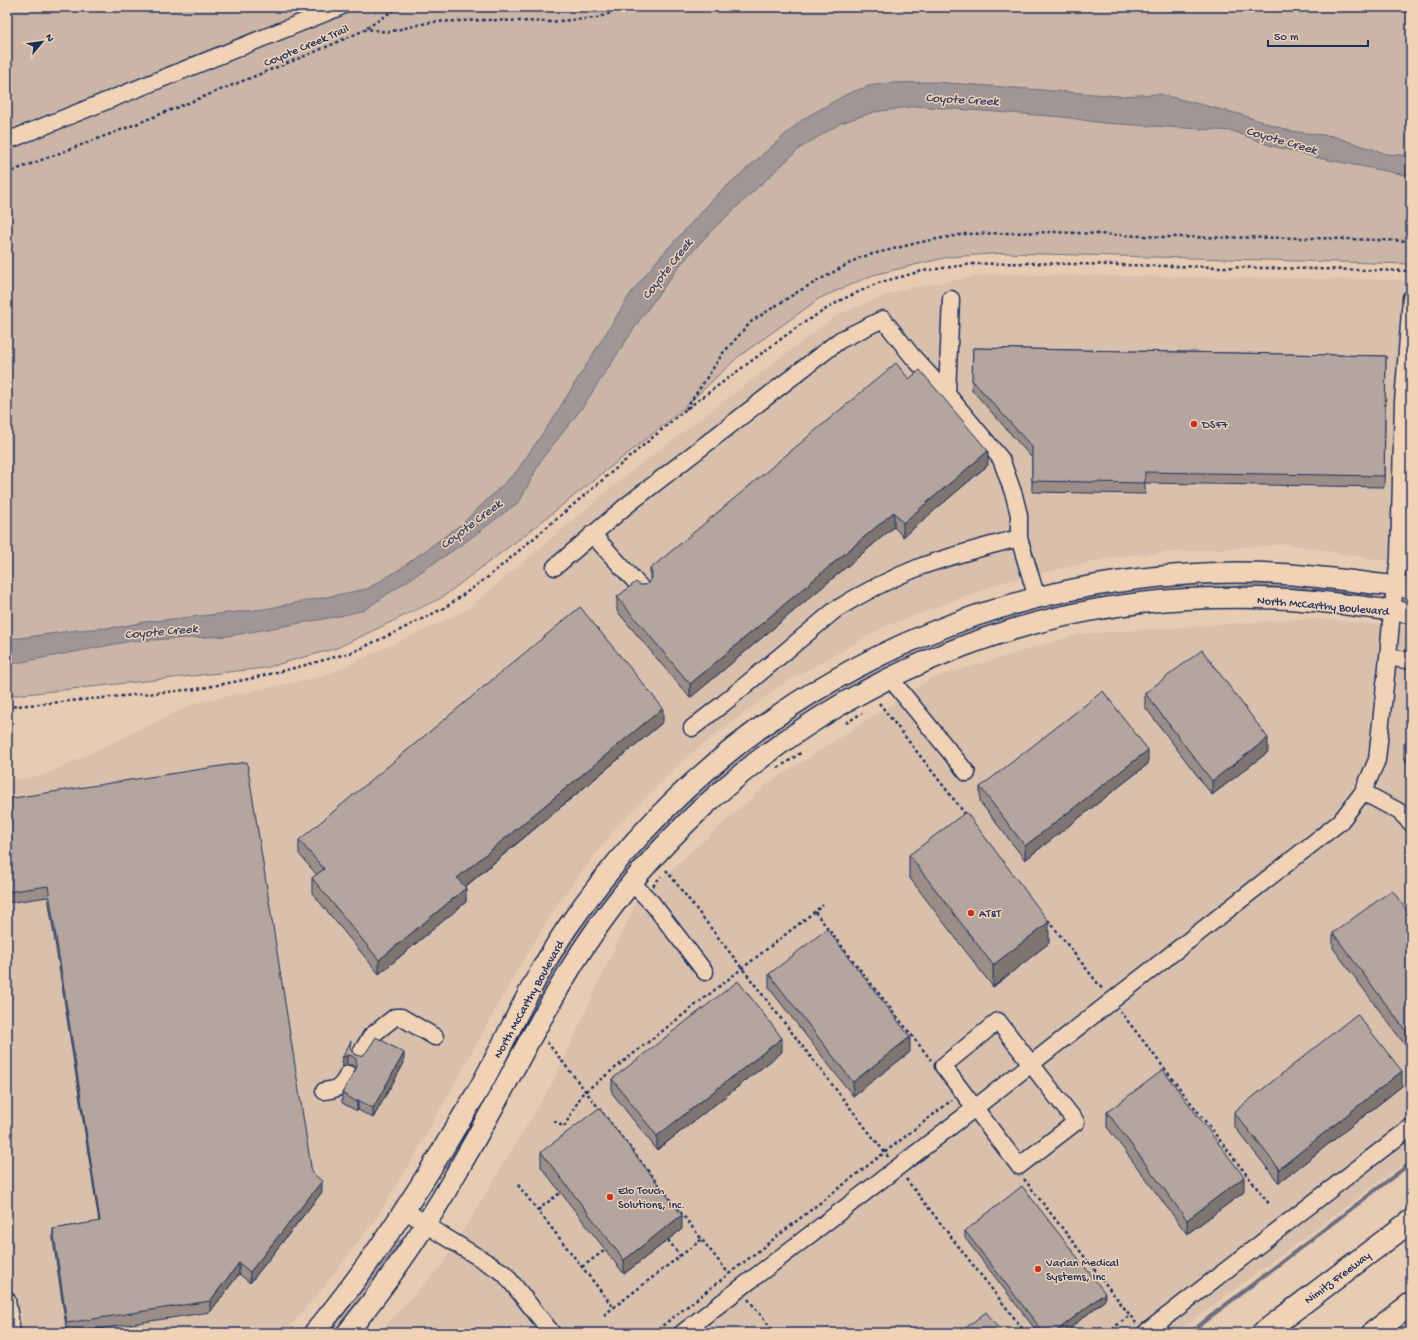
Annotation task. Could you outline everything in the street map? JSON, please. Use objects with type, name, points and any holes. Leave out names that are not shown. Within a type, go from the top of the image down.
[{"type":"highway","name":"Nimitz Freeway","points":[[1263,1333],[1411,1221]]},
{"type":"highway","points":[[1373,1333],[1411,1304]]},
{"type":"main road","name":"North McCarthy Boulevard","points":[[314,1333],[367,1266],[405,1210],[479,1089],[538,975],[566,930],[599,884],[633,843],[668,806],[706,771],[790,706],[875,657],[960,621],[1004,606],[1093,585],[1139,578],[1183,574],[1230,573],[1318,577],[1403,588]]},
{"type":"main road","name":"North McCarthy Boulevard","points":[[347,1333],[392,1274],[426,1224],[456,1174],[559,988],[586,944],[618,899],[638,889],[651,859],[722,789],[762,757],[804,727],[845,701],[895,684],[948,652],[1011,630],[1054,618],[1142,603],[1215,598],[1273,598],[1316,601],[1411,613]]},
{"type":"lane","points":[[7,141],[340,7]]},
{"type":"lane","points":[[682,1333],[1031,1064],[1340,822],[1363,792],[1377,760],[1392,611],[1403,588],[1399,558],[1403,402],[1411,298]]},
{"type":"lane","points":[[946,394],[951,299]]},
{"type":"lane","points":[[555,567],[626,506],[840,340],[883,319],[917,362],[1001,459],[1014,495],[1019,515],[1019,538],[1037,598]]},
{"type":"lane","points":[[592,534],[643,590]]},
{"type":"lane","points":[[692,728],[835,610],[855,598],[922,566],[1019,538]]},
{"type":"lane","points":[[1388,657],[1411,661]]},
{"type":"lane","points":[[895,684],[967,773]]},
{"type":"lane","points":[[1363,792],[1400,812],[1411,823]]},
{"type":"lane","points":[[638,889],[684,944],[704,972]]},
{"type":"lane","points":[[359,1056],[371,1036],[395,1017],[401,1017],[435,1036]]},
{"type":"lane","points":[[998,1020],[1076,1122],[1019,1166],[975,1107],[943,1066],[998,1020]]},
{"type":"lane","points":[[324,1091],[341,1087],[348,1074]]},
{"type":"lane","points":[[1145,1333],[1411,1127]]},
{"type":"lane","points":[[405,1210],[504,1273],[552,1333]]},
{"type":"lane","points":[[7,1300],[12,1333]]},
{"type":"path","points":[[367,28],[398,7]]},
{"type":"path","name":"Coyote Creek Trail","points":[[7,173],[126,128],[317,51],[367,28],[388,32],[431,22],[488,20],[549,22],[597,18],[626,7]]},
{"type":"path","points":[[685,410],[723,352],[752,321],[799,291],[861,257],[921,242],[965,234],[1054,232],[1164,237],[1315,238],[1411,242]]},
{"type":"path","points":[[873,707],[879,703],[895,684]]},
{"type":"path","points":[[879,703],[970,820]]},
{"type":"path","points":[[840,727],[866,711]]},
{"type":"path","points":[[774,771],[807,749]]},
{"type":"path","points":[[638,889],[666,870],[1026,1333]]},
{"type":"path","points":[[554,1121],[564,1127],[582,1094],[823,905]]},
{"type":"path","points":[[1046,918],[1270,1205]]},
{"type":"path","points":[[537,1028],[775,1333]]},
{"type":"path","points":[[653,1333],[952,1100]]},
{"type":"path","points":[[518,1185],[614,1308]]},
{"type":"path","points":[[538,1210],[561,1192]]},
{"type":"path","points":[[604,1315],[702,1239]]},
{"type":"path","points":[[668,1240],[680,1256]]},
{"type":"path","points":[[582,1268],[605,1250]]},
{"type":"path","points":[[1107,1333],[1130,1315]]},
{"type":"shaded area","points":[[7,7],[1411,7],[1411,264],[1006,253],[948,257],[873,275],[820,298],[738,357],[675,416],[526,534],[441,598],[337,648],[265,668],[7,696]]},
{"type":"shaded area","points":[[989,274],[1411,280],[1411,563],[1373,559],[1287,544],[1119,556],[1007,581],[886,626],[781,685],[684,759],[614,830],[558,903],[515,974],[411,1162],[373,1223],[323,1288],[284,1333],[7,1333],[7,781],[45,775],[195,703],[324,676],[465,611],[620,480],[837,315],[903,289]]},
{"type":"shaded area","points":[[1246,583],[1312,586],[1374,595],[1249,585],[1142,598],[859,688],[639,867],[491,1098],[521,1029],[557,964],[614,883],[669,822],[730,766],[796,717],[867,674],[941,640],[1019,613],[1118,592],[1173,586]]},
{"type":"shaded area","points":[[1312,618],[1411,628],[1411,1158],[1176,1333],[378,1333],[443,1264],[553,1082],[637,900],[766,785],[932,678],[1080,634]]},
{"type":"shaded area","points":[[400,1240],[369,1287],[333,1333],[329,1333],[382,1265]]},
{"type":"water","name":"Coyote Creek","points":[[936,82],[1120,96],[1159,94],[1239,114],[1290,131],[1332,136],[1387,154],[1411,156],[1411,176],[1319,158],[1269,145],[1233,131],[1103,123],[1063,117],[916,106],[874,112],[841,123],[800,148],[712,230],[681,264],[641,318],[582,408],[541,460],[520,501],[464,543],[364,610],[340,616],[228,636],[131,641],[7,664],[7,639],[265,609],[367,589],[397,571],[463,523],[516,472],[552,420],[631,293],[659,258],[719,193],[803,119],[847,94],[869,86],[890,83]]},
{"type":"building","name":"DSF7","points":[[973,348],[1386,356],[1384,476],[1145,472],[1145,483],[1032,481],[1032,447],[972,380]]},
{"type":"building","points":[[896,363],[909,379],[920,370],[988,451],[903,523],[894,512],[690,684],[617,597],[636,582],[640,585],[649,583],[652,578],[650,569]]},
{"type":"building","points":[[580,607],[663,708],[457,878],[466,888],[379,960],[312,878],[324,869],[299,840]]},
{"type":"building","points":[[1202,650],[1268,738],[1212,781],[1145,693]]},
{"type":"building","points":[[1103,691],[1148,750],[1025,846],[980,787]]},
{"type":"building","points":[[1411,739],[1411,753],[1404,744]]},
{"type":"building","points":[[247,762],[312,1173],[322,1181],[250,1272],[239,1263],[210,1301],[67,1323],[53,1229],[100,1221],[48,886],[7,892],[7,799]]},
{"type":"building","points":[[966,812],[1049,922],[993,965],[909,855]]},
{"type":"building","points":[[1392,890],[1411,916],[1411,1038],[1333,933]]},
{"type":"building","points":[[827,929],[910,1037],[853,1082],[769,974]]},
{"type":"building","points":[[738,981],[782,1038],[657,1136],[612,1079]]},
{"type":"building","points":[[1357,1014],[1402,1071],[1279,1169],[1234,1112]]},
{"type":"building","points":[[376,1037],[404,1053],[373,1108],[358,1100],[357,1102],[342,1093],[356,1069],[357,1064],[356,1059],[352,1056],[347,1055],[342,1058],[351,1041],[351,1050],[358,1056],[363,1055],[367,1051]]},
{"type":"building","points":[[1163,1070],[1244,1177],[1187,1220],[1107,1112]]},
{"type":"building","points":[[599,1108],[682,1215],[624,1260],[541,1152]]},
{"type":"building","points":[[1022,1186],[1105,1293],[1054,1333],[1044,1333],[965,1231]]},
{"type":"building","points":[[986,1312],[1002,1333],[959,1333]]},
{"type":"waterway","points":[[1189,1333],[1411,1163]]},
{"type":"place","name":"DSF7","points":[[1194,424]]},
{"type":"place","name":"AT&T","points":[[971,913]]},
{"type":"place","name":"Elo Touch Solutions, Inc.","points":[[610,1197]]},
{"type":"place","name":"Varian Medical Systems, Inc","points":[[1038,1269]]}]
